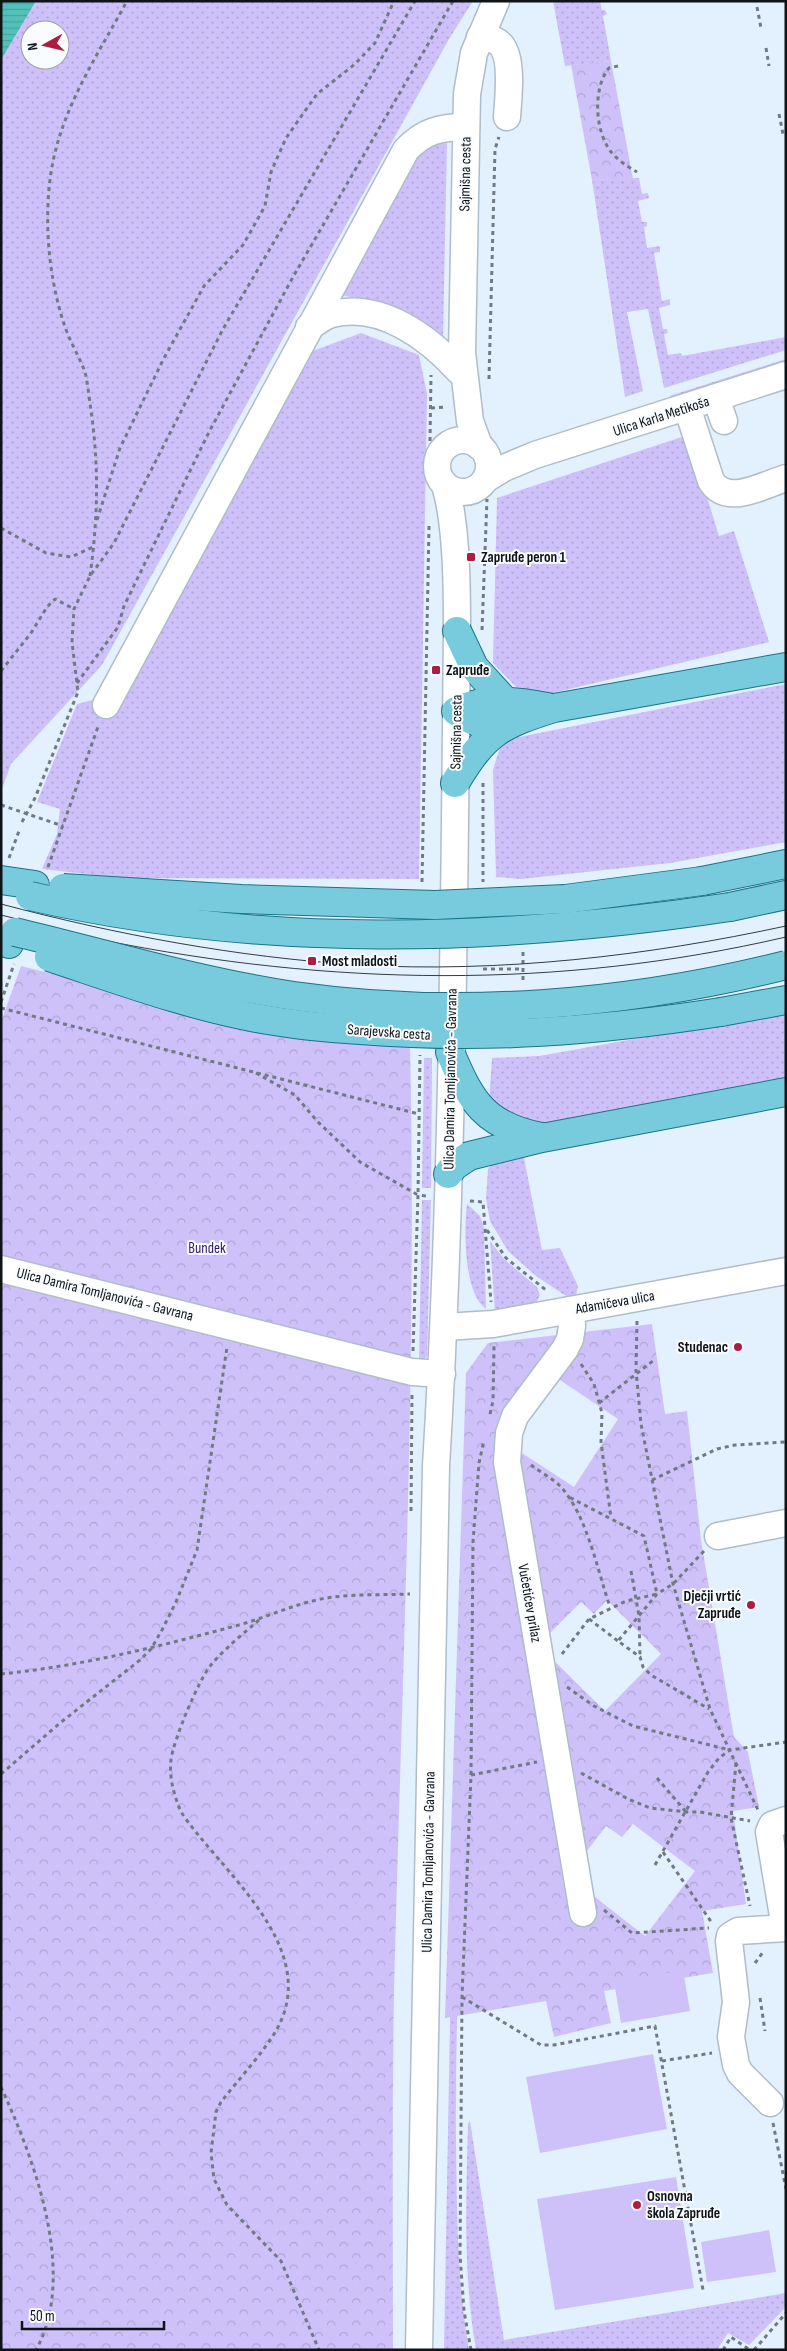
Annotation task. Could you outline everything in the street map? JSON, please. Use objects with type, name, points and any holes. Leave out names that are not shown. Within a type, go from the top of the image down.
[{"type":"main road","points":[[470,634],[474,667],[507,712]]},
{"type":"main road","points":[[456,712],[476,704],[507,712],[554,708],[786,667]]},
{"type":"main road","points":[[442,782],[496,730],[507,712]]},
{"type":"main road","points":[[3,877],[37,884],[130,893],[435,905],[565,898],[702,881],[786,864]]},
{"type":"main road","points":[[37,884],[110,912],[212,926],[308,934],[359,935],[522,932],[574,928],[703,911],[786,895]]},
{"type":"main road","name":"Sarajevska cesta","points":[[8,941],[250,988],[354,1002],[414,1006],[481,1006],[586,1000],[717,982],[786,965]]},
{"type":"main road","name":"Sarajevska cesta","points":[[8,941],[185,1001],[264,1020],[316,1027],[411,1034],[523,1034],[634,1025],[786,1000]]},
{"type":"main road","points":[[450,1052],[462,1081],[482,1112],[506,1128],[542,1138]]},
{"type":"main road","points":[[448,1174],[454,1166],[469,1156],[542,1138],[786,1092]]},
{"type":"street","name":"Sajmišna cesta","points":[[436,447],[451,422],[461,362],[466,127],[470,72],[480,36],[496,1]]},
{"type":"street","points":[[480,36],[498,42],[506,51],[509,76],[506,118]]},
{"type":"street","points":[[106,704],[406,150],[427,132],[446,127],[466,127]]},
{"type":"street","points":[[309,327],[331,314],[350,312],[374,313],[398,323],[440,351],[461,362]]},
{"type":"street","name":"Sajmišna cesta","points":[[461,362],[470,421],[482,449]]},
{"type":"street","name":"Ulica Karla Metikoša","points":[[485,486],[504,468],[536,455],[687,407],[720,410],[786,375]]},
{"type":"street","points":[[687,407],[716,489],[733,495],[786,478]]},
{"type":"street","points":[[471,441],[482,449],[489,460],[485,486],[461,493],[445,485],[437,470],[436,447],[454,442],[471,441]]},
{"type":"street","name":"Ulica Karla Metikoša","points":[[482,449],[498,456],[536,455]]},
{"type":"street","name":"Sajmišna cesta","points":[[442,782],[470,634],[457,591],[445,485]]},
{"type":"street","name":"Sajmišna cesta","points":[[457,591],[469,506],[485,486]]},
{"type":"street","name":"Ulica Damira Tomljanovića - Gavrana","points":[[419,2350],[436,1466],[444,1328],[450,1052],[442,782]]},
{"type":"street","name":"Ulica Damira Tomljanovića - Gavrana","points":[[1,1268],[231,1324],[412,1372],[442,1374]]},
{"type":"street","name":"Adamičeva ulica","points":[[444,1328],[492,1324],[786,1271]]},
{"type":"street","name":"Vučetićev prilaz","points":[[570,1310],[570,1340],[495,1447],[508,1476],[545,1673],[555,1758],[580,1901]]},
{"type":"street","points":[[718,1536],[786,1524]]},
{"type":"street","points":[[769,1821],[768,1832],[786,1928],[738,1932],[730,1936],[728,1948],[736,2002],[732,2037],[733,2050],[740,2073],[770,2103]]},
{"type":"path","points":[[90,576],[97,520],[96,444],[85,373],[64,324],[55,288],[49,246],[49,188],[61,128],[78,88],[127,1]]},
{"type":"path","points":[[97,520],[120,448],[155,376],[204,286],[243,245],[265,206],[271,172],[286,138],[317,94],[355,64],[375,43],[394,1]]},
{"type":"path","points":[[22,822],[78,692],[72,642],[74,609],[90,576],[114,543],[223,329],[415,1]]},
{"type":"path","points":[[77,684],[118,627],[124,606],[209,432],[340,192],[453,1]]},
{"type":"path","points":[[757,8],[761,28]]},
{"type":"path","points":[[766,48],[769,66]]},
{"type":"path","points":[[618,66],[609,68],[600,85],[598,108],[600,128],[612,153],[637,172]]},
{"type":"path","points":[[779,114],[783,134]]},
{"type":"path","points":[[489,386],[495,149]]},
{"type":"path","points":[[429,382],[436,447]]},
{"type":"path","points":[[470,634],[486,516],[487,498],[485,486]]},
{"type":"path","points":[[422,888],[429,516]]},
{"type":"path","points":[[1,528],[46,553],[71,556],[94,547]]},
{"type":"path","points":[[1,671],[31,633],[46,607],[55,599],[74,609]]},
{"type":"path","points":[[37,884],[63,826],[106,704]]},
{"type":"path","points":[[483,776],[483,884]]},
{"type":"path","points":[[424,782],[442,782]]},
{"type":"path","points":[[1,805],[63,826]]},
{"type":"path","points":[[3,877],[19,831]]},
{"type":"path","points":[[1,1002],[8,941]]},
{"type":"path","points":[[518,951],[523,951],[524,986],[521,986]]},
{"type":"path","points":[[483,969],[522,968]]},
{"type":"path","points":[[1,1008],[419,1114]]},
{"type":"path","points":[[410,1517],[420,1051]]},
{"type":"path","points":[[253,1072],[296,1095],[317,1121],[360,1162],[418,1195],[431,1196]]},
{"type":"path","points":[[468,1200],[483,1202],[487,1230],[491,1303]]},
{"type":"path","points":[[487,1230],[506,1258],[570,1310]]},
{"type":"path","points":[[639,1298],[636,1374],[641,1424],[673,1584],[710,1709],[736,1762],[769,1821]]},
{"type":"path","points":[[1,1774],[151,1649],[176,1602],[197,1550],[231,1324]]},
{"type":"path","points":[[489,1419],[493,1401],[494,1336]]},
{"type":"path","points":[[576,1356],[594,1384],[602,1413],[600,1442],[611,1518]]},
{"type":"path","points":[[599,1403],[654,1360]]},
{"type":"path","points":[[485,1436],[495,1447],[559,1485],[567,1496],[587,1530],[591,1550],[610,1608]]},
{"type":"path","points":[[652,1480],[717,1449],[735,1444],[786,1442]]},
{"type":"path","points":[[471,2350],[464,2311],[460,2255],[462,1997],[471,1775],[474,1542],[479,1463],[495,1447]]},
{"type":"path","points":[[567,1496],[644,1536],[657,1594]]},
{"type":"path","points":[[618,1641],[657,1594],[673,1584],[718,1536]]},
{"type":"path","points":[[631,1571],[639,1616],[640,1657],[643,1667],[651,1675],[710,1709]]},
{"type":"path","points":[[1,1674],[40,1670],[151,1649],[259,1620],[285,1608],[333,1597],[410,1594],[410,1585]]},
{"type":"path","points":[[657,1594],[636,1598],[589,1619],[545,1673],[594,1706],[633,1726],[730,1750],[786,1742]]},
{"type":"path","points":[[589,1619],[640,1657]]},
{"type":"path","points":[[259,1620],[211,1665],[203,1678],[174,1748],[171,1771],[174,1794],[181,1812],[266,1918],[279,1945],[285,1967],[288,2001],[276,2030],[221,2102],[216,2112],[211,2153],[212,2169],[214,2179],[228,2205],[281,2261],[319,2350]]},
{"type":"path","points":[[655,1865],[708,1772],[718,1758],[730,1750]]},
{"type":"path","points":[[471,1775],[555,1758],[628,1799],[650,1808],[769,1821]]},
{"type":"path","points":[[736,1762],[732,1818],[750,1906]]},
{"type":"path","points":[[657,1778],[686,1812]]},
{"type":"path","points":[[580,1901],[632,1933],[708,1928],[716,1931],[709,1915],[688,1890],[663,1852]]},
{"type":"path","points":[[462,1997],[541,2045],[554,2045],[655,2026],[703,2290]]},
{"type":"path","points":[[662,2062],[733,2050]]},
{"type":"path","points":[[1,2087],[40,2182],[50,2233],[52,2279],[48,2319],[36,2350]]},
{"type":"path","points":[[770,2103],[786,2189]]},
{"type":"path","points":[[754,2350],[786,2313]]},
{"type":"path","points":[[723,2350],[731,2337],[750,2350]]},
{"type":"green space","points":[[36,1],[473,1],[449,39],[102,665],[11,764],[1,792],[1,60],[20,28],[20,70],[70,70],[70,20],[25,20]]},
{"type":"green space","points":[[553,1],[600,1],[602,10],[605,10],[607,14],[603,16],[611,61],[565,66]]},
{"type":"green space","points":[[611,61],[633,179],[592,180],[571,65]]},
{"type":"green space","points":[[447,143],[443,338],[398,308],[337,294],[423,146]]},
{"type":"green space","points":[[639,178],[642,194],[648,193],[649,198],[638,201],[642,222],[647,222],[647,226],[644,227],[647,248],[660,246],[660,252],[654,253],[662,301],[670,299],[670,305],[659,308],[663,329],[667,329],[668,333],[664,334],[668,355],[681,353],[682,356],[786,337],[786,350],[664,388],[648,309],[627,312],[643,391],[625,397],[592,180]]},
{"type":"green space","points":[[361,333],[419,355],[427,394],[419,879],[122,878],[42,869],[57,834],[60,809],[37,802],[77,704],[127,691],[302,355]]},
{"type":"green space","points":[[786,359],[786,364],[676,399],[669,396]]},
{"type":"green space","points":[[688,435],[719,536],[734,531],[769,642],[548,694],[516,687],[493,663],[497,498]]},
{"type":"green space","points":[[786,684],[786,842],[670,863],[521,879],[496,877],[493,770],[501,744],[514,738]]},
{"type":"green space","name":"Bundek","points":[[21,966],[132,994],[180,1014],[237,1028],[410,1045],[412,1281],[394,1989],[393,2350],[1,2350],[1,1022]]},
{"type":"green space","points":[[786,1012],[786,1077],[530,1126],[489,1103],[492,1058],[539,1056]]},
{"type":"green space","points":[[424,1058],[432,1058],[431,1188],[422,1188]]},
{"type":"green space","points":[[521,1154],[524,1158],[542,1250],[560,1248],[578,1286],[576,1296],[566,1296],[536,1276],[508,1251],[490,1221],[486,1199],[488,1169],[491,1165],[508,1156]]},
{"type":"green space","points":[[422,1200],[431,1200],[427,1356],[424,1360],[419,1360]]},
{"type":"green space","points":[[467,1204],[480,1216],[484,1228],[486,1309],[478,1301],[469,1275],[465,1228]]},
{"type":"green space","points":[[490,1241],[504,1259],[537,1287],[540,1295],[535,1305],[495,1312]]},
{"type":"green space","points":[[652,1324],[665,1414],[687,1411],[701,1540],[734,1737],[748,1752],[759,1807],[733,1811],[746,1904],[702,1911],[713,1973],[604,1991],[611,2023],[554,2037],[546,2001],[445,2018],[466,1373],[488,1343]],"holes":[[[554,1376],[618,1419],[574,1487],[494,1435],[529,1381]],[[607,1600],[661,1654],[605,1711],[538,1645],[581,1602],[594,1614]],[[633,1824],[695,1871],[645,1936],[568,1876],[606,1826],[622,1837]]]},
{"type":"green space","points":[[454,1803],[464,1804],[457,2017],[456,2145],[460,2273],[469,2350],[444,2350]]},
{"type":"green space","points":[[683,1970],[690,2011],[621,2023],[614,1982]]},
{"type":"green space","points":[[653,2054],[667,2129],[540,2153],[526,2077]]},
{"type":"green space","points":[[470,2121],[504,2340],[786,2293],[786,2307],[749,2345],[728,2333],[717,2350],[476,2350],[469,2293],[466,2237],[468,2124]]},
{"type":"green space","points":[[676,2177],[694,2288],[555,2310],[537,2199]]},
{"type":"green space","points":[[769,2230],[776,2272],[707,2282],[701,2242]]},
{"type":"shaded area","points":[[1,1],[36,1],[25,20],[20,20],[20,28],[1,60]]},
{"type":"tram line","points":[[1,904],[133,935],[223,950],[313,961],[411,967],[519,964],[573,960],[680,946],[786,926]]},
{"type":"tram line","points":[[1,915],[102,940],[188,955],[273,966],[359,973],[444,976],[529,973],[615,966],[700,954],[786,937]]},
{"type":"place","name":"Zapruđe peron 1","points":[[471,557]]},
{"type":"place","name":"Zapruđe","points":[[436,670]]},
{"type":"place","name":"Most mladosti","points":[[312,961]]},
{"type":"place","name":"Studenac","points":[[738,1347]]},
{"type":"place","name":"Dječji vrtić Zapruđe","points":[[751,1605]]},
{"type":"place","name":"Osnovna škola Zapruđe","points":[[637,2205]]}]
